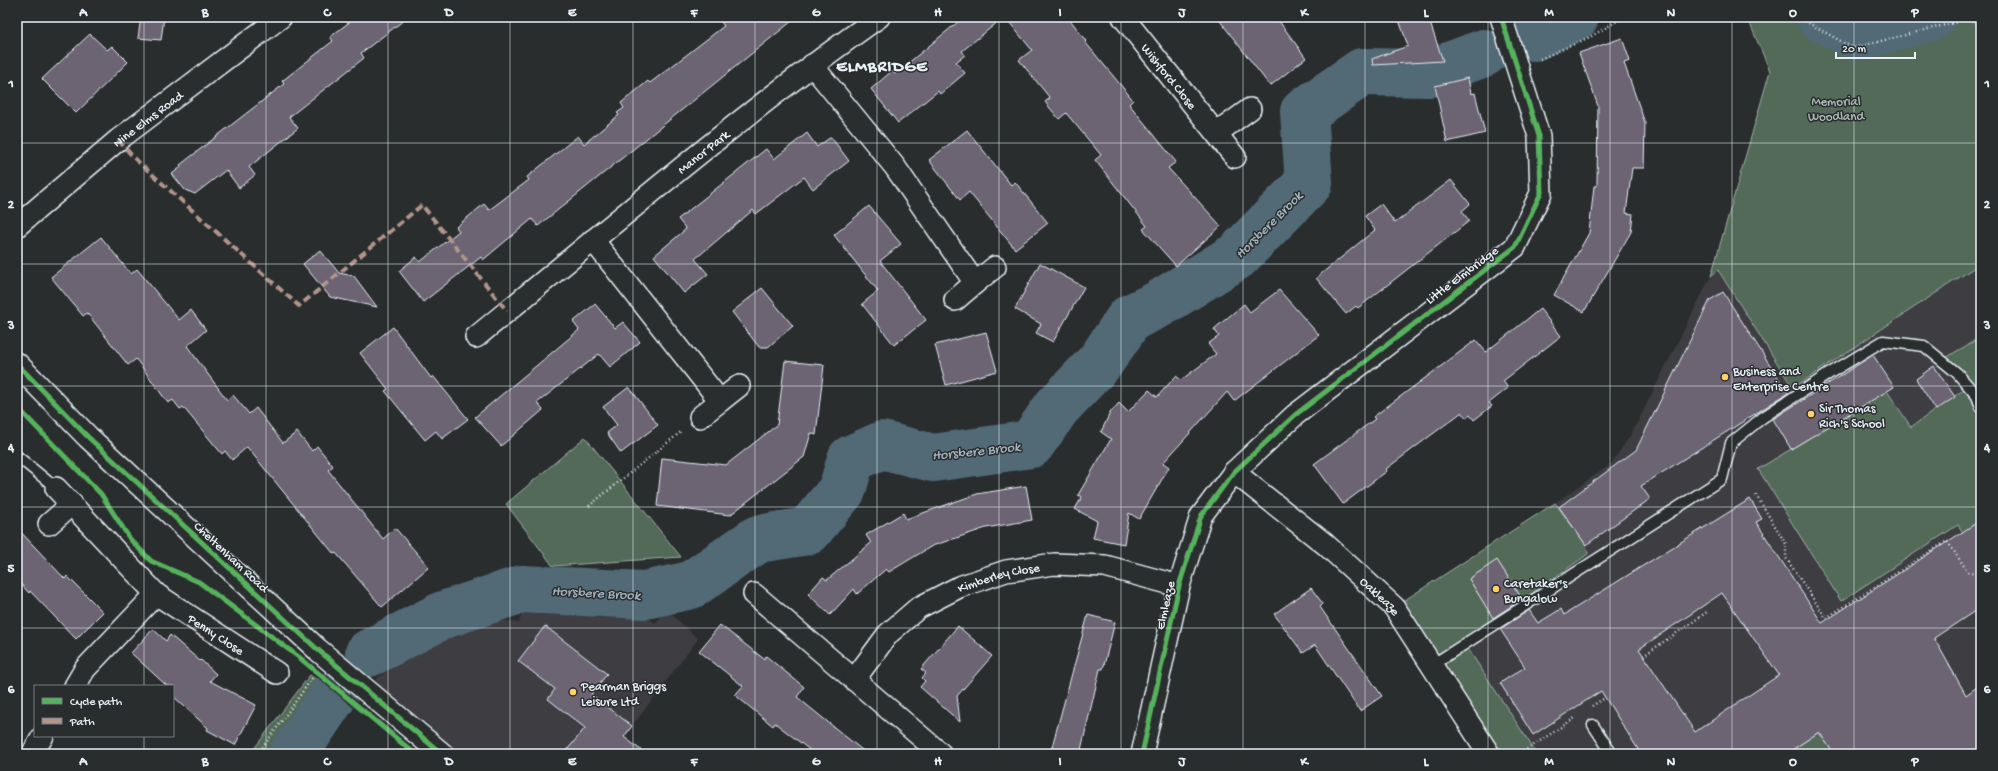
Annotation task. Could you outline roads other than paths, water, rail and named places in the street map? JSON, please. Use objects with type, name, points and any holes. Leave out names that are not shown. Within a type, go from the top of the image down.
[{"type":"main road","name":"Cheltenham Road","points":[[17,364],[93,442],[317,650],[328,657],[442,754]]},
{"type":"street","name":"Nine Elms Road","points":[[17,226],[118,140],[281,17]]},
{"type":"street","name":"Manor Park","points":[[476,337],[593,240],[812,65],[879,17]]},
{"type":"street","name":"Wishford Close","points":[[1123,17],[1235,157]]},
{"type":"street","name":"Little Elmbridge","points":[[1234,472],[1295,415],[1515,247],[1541,193],[1539,136],[1501,17]]},
{"type":"street","points":[[812,65],[896,166],[975,283]]},
{"type":"street","points":[[1217,133],[1250,109]]},
{"type":"street","points":[[593,240],[720,401]]},
{"type":"street","points":[[955,300],[994,267]]},
{"type":"street","points":[[700,417],[739,386]]},
{"type":"street","name":"Elmleaze","points":[[1142,754],[1179,586],[1201,516],[1234,472]]},
{"type":"street","name":"Oakleaze","points":[[1234,472],[1325,544],[1394,607],[1489,754]]},
{"type":"street","name":"Penny Close","points":[[56,488],[156,594],[277,673]]},
{"type":"street","points":[[49,524],[72,504]]},
{"type":"street","name":"Kimberley Close","points":[[854,680],[888,634],[918,608],[959,587],[1006,571],[1054,564],[1105,566],[1179,586]]},
{"type":"street","points":[[75,685],[85,670],[156,594]]},
{"type":"street","points":[[754,594],[941,754]]},
{"type":"street","points":[[32,754],[42,737]]},
{"type":"lane","points":[[1432,665],[1722,479],[1731,443],[1762,418],[1830,373],[1883,341],[1924,346],[1957,373],[1977,396],[1981,407]]},
{"type":"lane","points":[[17,456],[56,488]]},
{"type":"lane","points":[[1593,725],[1612,754]]},
{"type":"waterway","name":"Horsbere Brook","points":[[1534,37],[1575,17]]},
{"type":"waterway","name":"Horsbere Brook","points":[[1820,17],[1857,37],[1932,17]]},
{"type":"waterway","points":[[1970,17],[1981,21]]},
{"type":"waterway","name":"Horsbere Brook","points":[[369,653],[443,615],[522,589],[645,595],[691,585],[758,539],[808,531],[842,490],[851,459],[882,445],[933,458],[1031,444],[1057,407],[1100,362],[1130,318],[1159,304],[1237,256],[1309,183],[1304,112],[1362,72],[1430,73],[1484,53]]},
{"type":"waterway","name":"Horsbere Brook","points":[[294,754],[335,693]]},
{"type":"place","name":"Business and Enterprise Centre","points":[[1725,377]]},
{"type":"place","name":"Sir Thomas Rich's School","points":[[1811,414]]},
{"type":"place","name":"Caretaker's Bungalow","points":[[1496,589]]},
{"type":"place","name":"Pearman Briggs Leisure Ltd","points":[[573,692]]},
{"type":"district","name":"ELMBRIDGE","points":[[882,65]]},
{"type":"park label","name":"Memorial Woodland","points":[[1836,108]]}]
